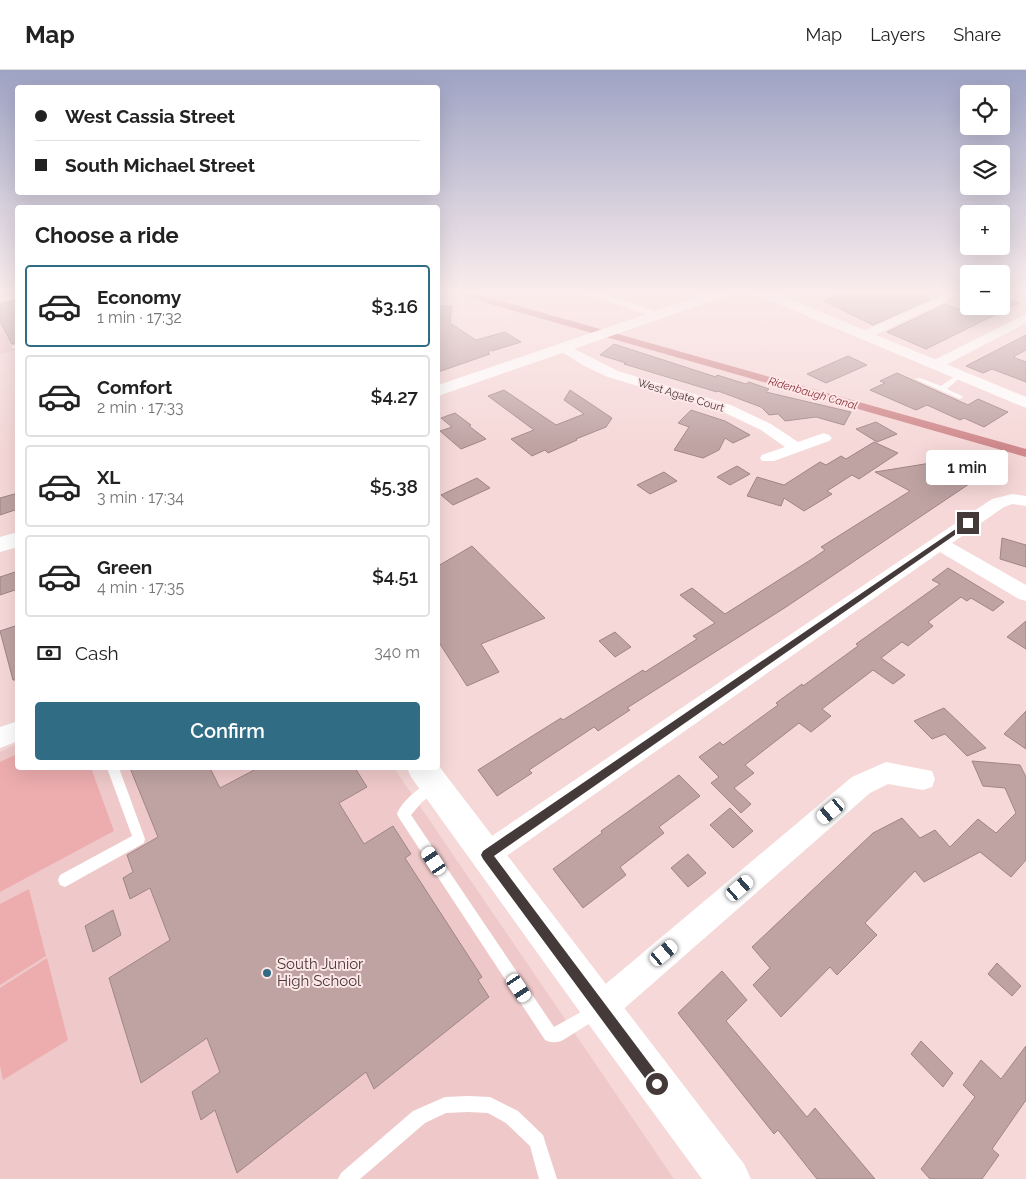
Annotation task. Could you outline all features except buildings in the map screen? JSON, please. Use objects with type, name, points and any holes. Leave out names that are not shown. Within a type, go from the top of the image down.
[{"type":"street","points":[[440,390],[575,343]]},
{"type":"street","points":[[884,343],[1026,403]]},
{"type":"street","points":[[935,365],[978,343]]},
{"type":"street","name":"West Agate Court","points":[[563,347],[589,363],[613,374],[726,408],[766,426],[797,448]]},
{"type":"street","points":[[768,458],[824,438]]},
{"type":"street","points":[[486,855],[998,503],[1019,500]]},
{"type":"street","points":[[0,545],[15,540]]},
{"type":"street","points":[[938,544],[1026,594]]},
{"type":"street","points":[[0,738],[15,731]]},
{"type":"street","points":[[600,1009],[861,785],[886,773],[923,779]]},
{"type":"street","points":[[429,776],[600,1009],[729,1179]]},
{"type":"lane","points":[[942,389],[960,375]]},
{"type":"lane","points":[[918,378],[960,397]]},
{"type":"lane","points":[[65,880],[139,839],[114,770]]},
{"type":"lane","points":[[429,776],[418,798],[403,814],[550,1035],[558,1035],[600,1009]]},
{"type":"lane","points":[[347,1179],[419,1117],[445,1105],[468,1104],[490,1105],[512,1117],[537,1141],[548,1179]]},
{"type":"shaded area","points":[[0,343],[15,343],[15,350],[0,354]]},
{"type":"shaded area","name":"South Junior High School","points":[[15,745],[15,770],[395,770],[674,1179],[0,1179],[0,752]]},
{"type":"shaded area","points":[[15,755],[15,770],[92,770],[114,831],[0,892],[0,762]]},
{"type":"shaded area","points":[[29,889],[46,956],[0,985],[0,904]]},
{"type":"shaded area","points":[[47,958],[68,1040],[3,1080],[0,1066],[0,988]]},
{"type":"waterway","name":"Ridenbaugh Canal","points":[[637,343],[1026,453]]},
{"type":"place","name":"South Junior High School","points":[[267,973]]},
{"type":"route","points":[[657,1084],[486,855],[968,523]]}]
